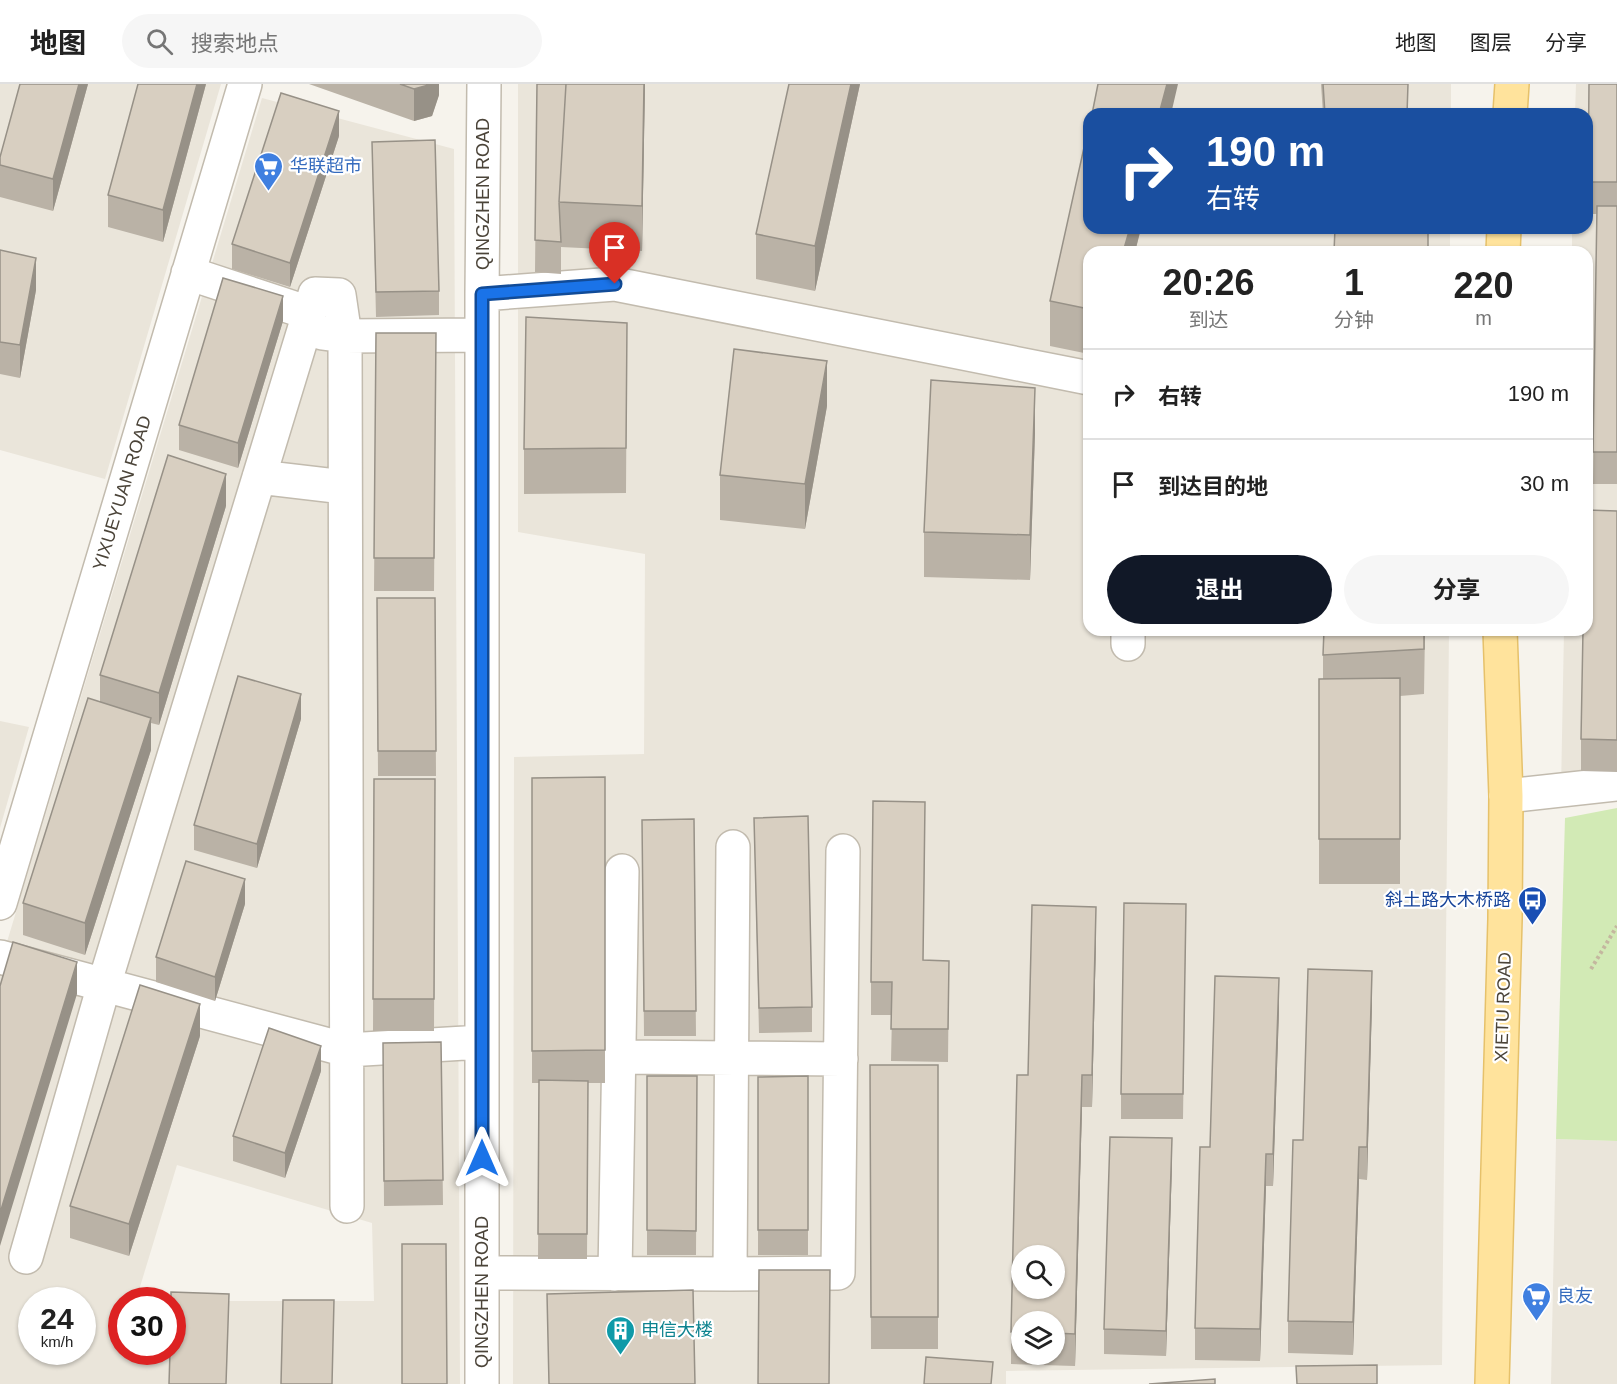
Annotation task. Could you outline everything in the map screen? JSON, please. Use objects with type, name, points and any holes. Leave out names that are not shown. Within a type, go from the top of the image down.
[{"type":"main road","points":[[1510,108],[1512,84]]},
{"type":"main road","name":"XIETU ROAD","points":[[1492,1384],[1505,919],[1506,796],[1500,636]]},
{"type":"street","name":"YIXUEYUAN ROAD","points":[[0,903],[245,84]]},
{"type":"street","name":"QINGZHEN ROAD","points":[[482,1384],[484,84]]},
{"type":"street","points":[[188,273],[345,336],[482,335]]},
{"type":"street","points":[[482,294],[615,284],[1083,377]]},
{"type":"street","points":[[26,1257],[104,986],[306,322]]},
{"type":"street","points":[[345,336],[347,1206]]},
{"type":"street","points":[[259,477],[344,487]]},
{"type":"street","points":[[1506,796],[1617,784]]},
{"type":"street","points":[[730,1274],[733,847]]},
{"type":"street","points":[[482,1273],[838,1273],[843,851]]},
{"type":"street","points":[[615,1274],[622,871]]},
{"type":"street","points":[[0,957],[347,1050],[482,1042]]},
{"type":"street","points":[[618,1057],[841,1059]]},
{"type":"path","points":[[1591,969],[1617,926]]},
{"type":"shaded area","points":[[0,84],[221,84],[105,479],[0,450]]},
{"type":"shaded area","points":[[518,84],[1451,84],[1451,108],[1083,108],[1083,234],[1450,234],[1450,246],[1083,246],[1083,636],[1449,636],[1442,1365],[1006,1371],[1006,1384],[513,1384],[514,757],[644,754],[645,554],[518,532]]},
{"type":"shaded area","points":[[1576,84],[1617,84],[1617,784],[1561,790],[1564,636],[1593,636],[1593,246],[1572,246],[1572,234],[1593,234],[1593,108],[1575,108]]},
{"type":"shaded area","points":[[262,98],[454,149],[460,1384],[0,1384],[0,965]],"holes":[[[177,1165],[372,1223],[374,1301],[186,1301],[186,1365],[108,1365],[108,1287],[140,1287]]]},
{"type":"shaded area","points":[[0,721],[29,727],[0,828]]},
{"type":"shaded area","points":[[1556,1139],[1617,1141],[1617,1384],[1551,1384]]},
{"type":"green space","points":[[1617,808],[1617,1141],[1556,1139],[1565,818]]},
{"type":"building","points":[[20,84],[79,84],[53,179],[0,165],[0,157]]},
{"type":"building","points":[[138,84],[197,84],[163,210],[108,195]]},
{"type":"building","points":[[400,84],[432,84],[414,89]]},
{"type":"building","points":[[537,84],[566,84],[559,202],[561,242],[535,240]]},
{"type":"building","points":[[566,84],[644,84],[642,206],[559,202]]},
{"type":"building","points":[[789,84],[851,84],[815,246],[756,234]]},
{"type":"building","points":[[1098,84],[1167,84],[1161,108],[1093,108]]},
{"type":"building","points":[[1323,84],[1408,84],[1407,108],[1325,108]]},
{"type":"building","points":[[1589,84],[1617,84],[1617,182],[1593,182],[1593,108],[1589,108]]},
{"type":"building","points":[[281,93],[339,111],[290,263],[232,244]]},
{"type":"building","points":[[435,140],[439,291],[376,292],[372,142]]},
{"type":"building","points":[[1083,152],[1083,234],[1128,234],[1125,246],[1083,246],[1083,308],[1050,301]]},
{"type":"building","points":[[1597,206],[1617,206],[1617,452],[1593,452]]},
{"type":"building","points":[[1335,234],[1428,234],[1428,246],[1334,246]]},
{"type":"building","points":[[0,250],[36,258],[20,345],[0,342]]},
{"type":"building","points":[[223,278],[283,296],[238,443],[179,425]]},
{"type":"building","points":[[526,317],[627,323],[626,448],[524,449]]},
{"type":"building","points":[[376,333],[436,333],[434,558],[374,558]]},
{"type":"building","points":[[734,349],[827,361],[805,484],[720,475]]},
{"type":"building","points":[[931,380],[1035,388],[1030,535],[924,532]]},
{"type":"building","points":[[168,455],[226,474],[159,693],[100,675]]},
{"type":"building","points":[[1593,510],[1617,511],[1617,740],[1581,739],[1583,636],[1593,636]]},
{"type":"building","points":[[377,598],[435,598],[436,751],[378,751]]},
{"type":"building","points":[[1324,636],[1424,636],[1424,649],[1323,655]]},
{"type":"building","points":[[238,676],[301,694],[257,844],[194,825]]},
{"type":"building","points":[[1400,678],[1400,839],[1319,839],[1319,679]]},
{"type":"building","points":[[88,698],[151,718],[85,923],[23,903]]},
{"type":"building","points":[[605,777],[605,1050],[532,1051],[532,778]]},
{"type":"building","points":[[374,779],[435,779],[434,999],[373,999]]},
{"type":"building","points":[[873,801],[925,802],[923,960],[949,961],[948,1029],[891,1029],[892,982],[871,982]]},
{"type":"building","points":[[808,816],[812,1007],[759,1008],[754,818]]},
{"type":"building","points":[[694,819],[696,1011],[644,1011],[642,820]]},
{"type":"building","points":[[186,861],[245,879],[215,977],[156,957]]},
{"type":"building","points":[[1124,903],[1186,904],[1183,1094],[1121,1094]]},
{"type":"building","points":[[1032,905],[1096,907],[1092,1075],[1082,1075],[1075,1334],[1065,1334],[1065,1311],[1011,1311],[1012,1299],[1065,1299],[1065,1245],[1013,1245],[1017,1075],[1028,1075]]},
{"type":"building","points":[[13,942],[77,962],[0,1213],[0,986]]},
{"type":"building","points":[[1308,969],[1372,971],[1367,1147],[1359,1147],[1353,1322],[1288,1321],[1293,1140],[1303,1140]]},
{"type":"building","points":[[1215,976],[1279,978],[1273,1154],[1266,1154],[1260,1329],[1195,1328],[1200,1147],[1210,1147]]},
{"type":"building","points":[[140,985],[200,1004],[129,1224],[70,1206]]},
{"type":"building","points":[[269,1028],[321,1046],[285,1153],[233,1136]]},
{"type":"building","points":[[441,1042],[443,1180],[384,1181],[383,1043]]},
{"type":"building","points":[[870,1065],[938,1065],[938,1317],[871,1317]]},
{"type":"building","points":[[647,1076],[697,1076],[696,1231],[647,1230]]},
{"type":"building","points":[[808,1076],[808,1230],[758,1230],[758,1077]]},
{"type":"building","points":[[539,1080],[588,1081],[587,1234],[538,1234]]},
{"type":"building","points":[[1110,1137],[1172,1138],[1166,1331],[1104,1329]]},
{"type":"building","points":[[402,1244],[446,1244],[447,1384],[402,1384]]},
{"type":"building","points":[[759,1270],[830,1270],[829,1384],[758,1384]]},
{"type":"building","name":"申信大楼","points":[[693,1290],[695,1384],[549,1384],[547,1294]]},
{"type":"building","points":[[186,1293],[229,1294],[226,1384],[169,1384],[170,1365],[186,1365]]},
{"type":"building","points":[[283,1300],[334,1300],[332,1384],[281,1384]]},
{"type":"building","points":[[926,1357],[993,1362],[991,1384],[924,1384]]},
{"type":"building","points":[[1377,1365],[1377,1384],[1297,1384],[1296,1366]]},
{"type":"building","points":[[1215,1379],[1215,1384],[1149,1384]]},
{"type":"place","name":"华联超市","points":[[269,192]]},
{"type":"place","name":"斜土路大木桥路","points":[[1532,926]]},
{"type":"place","name":"良友","points":[[1536,1322]]},
{"type":"place","name":"申信大楼","points":[[620,1356]]},
{"type":"route","points":[[482,1158],[482,294],[615,284]]}]
